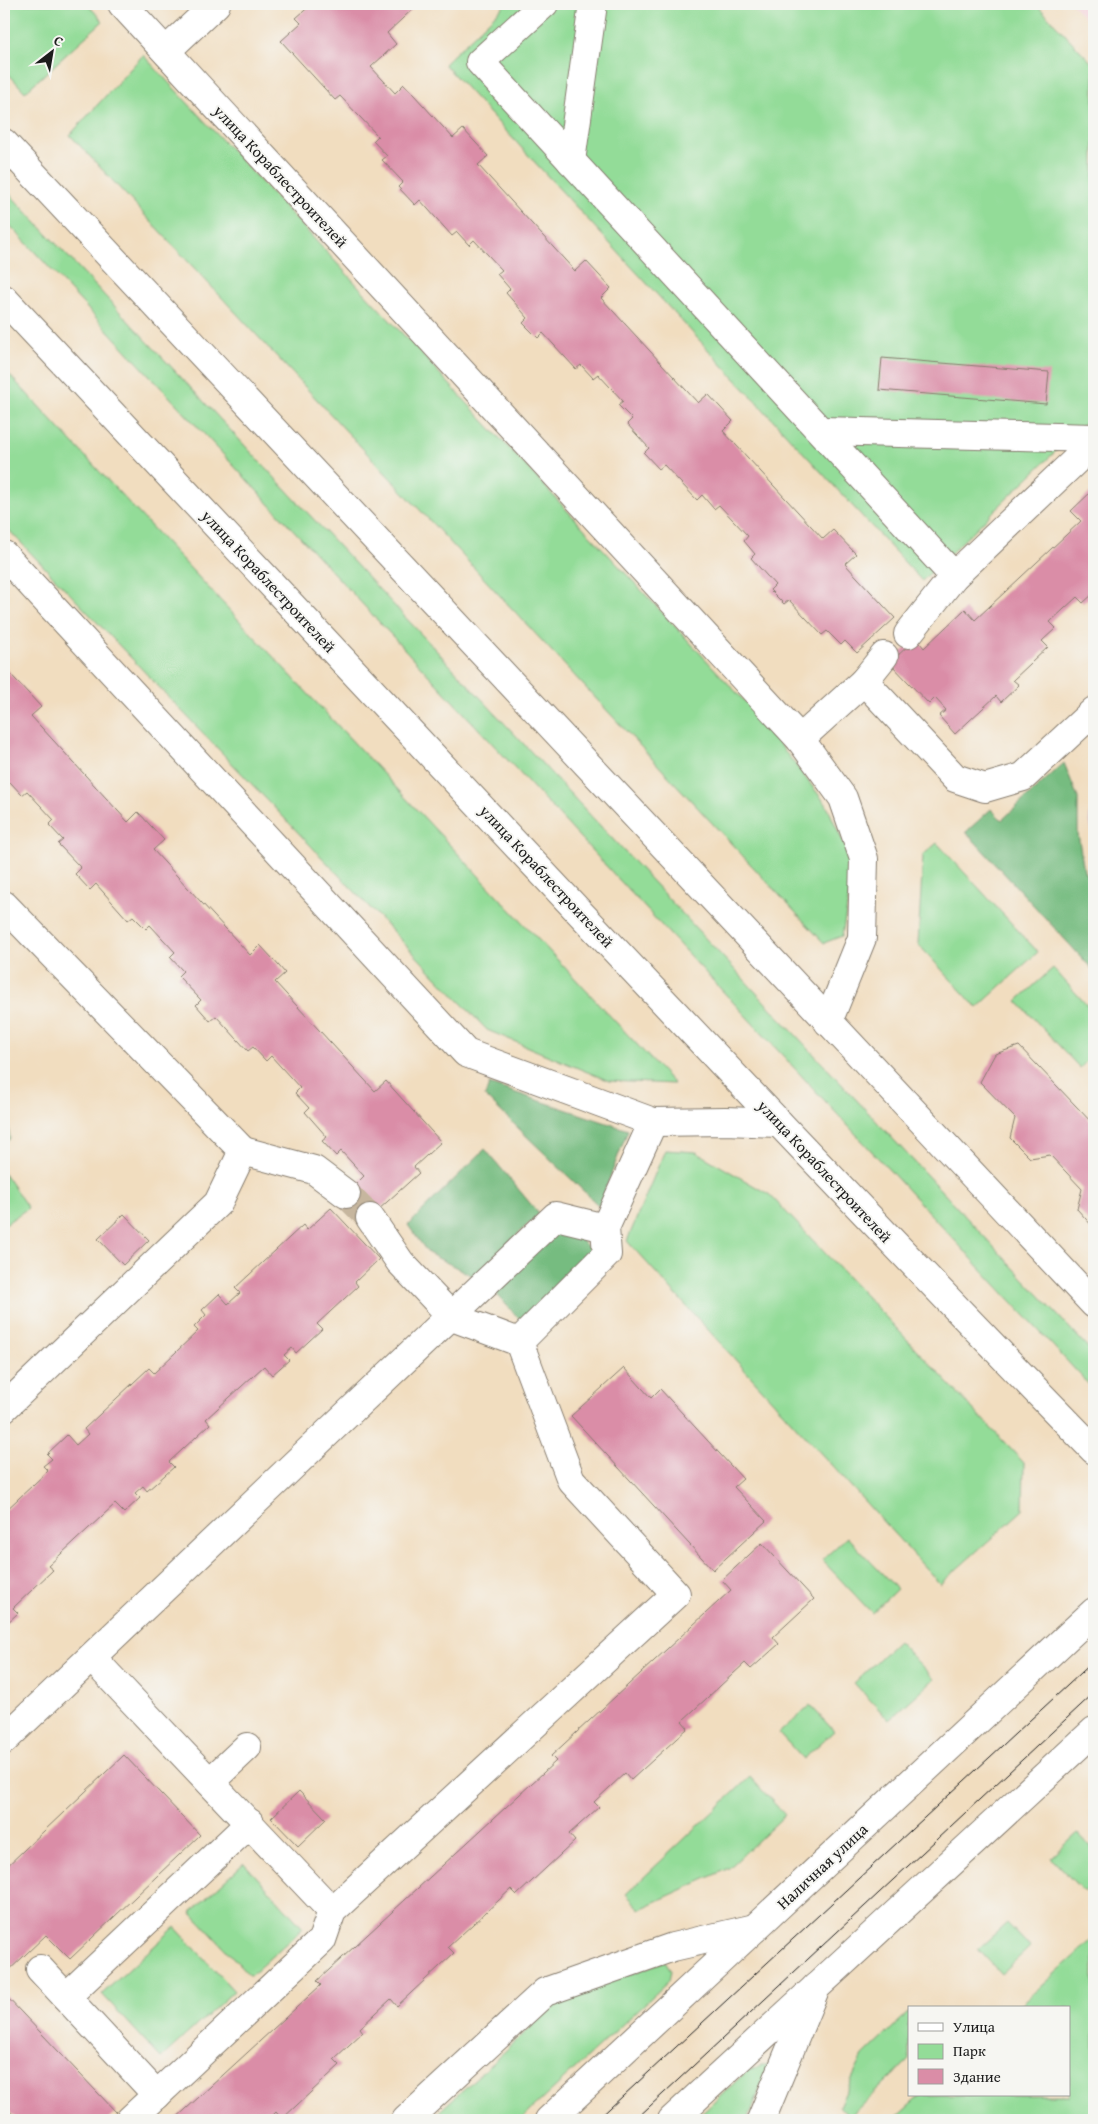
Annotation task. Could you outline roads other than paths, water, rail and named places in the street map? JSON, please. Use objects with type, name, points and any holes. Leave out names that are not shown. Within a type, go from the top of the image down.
[{"type":"main road","name":"улица Кораблестроителей","points":[[122,4],[800,739],[843,798],[864,859],[862,938],[828,1022]]},
{"type":"main road","points":[[166,51],[216,4]]},
{"type":"main road","points":[[544,4],[480,62],[954,576]]},
{"type":"main road","points":[[571,161],[593,4]]},
{"type":"main road","points":[[4,142],[1094,1304]]},
{"type":"main road","name":"улица Кораблестроителей","points":[[4,299],[779,1123],[948,1301],[1094,1450]]},
{"type":"main road","points":[[822,431],[1094,438]]},
{"type":"main road","points":[[908,634],[954,576],[1094,443]]},
{"type":"main road","points":[[4,555],[466,1053],[653,1122],[726,1121],[779,1123]]},
{"type":"main road","points":[[800,739],[864,681],[884,656]]},
{"type":"main road","points":[[864,681],[955,778],[985,788],[1023,776],[1094,711]]},
{"type":"main road","points":[[4,905],[243,1151],[314,1170],[346,1194]]},
{"type":"main road","points":[[519,1342],[607,1254],[605,1228],[653,1122]]},
{"type":"main road","points":[[4,1408],[218,1203],[243,1151]]},
{"type":"main road","points":[[4,1740],[452,1317],[556,1216],[605,1228]]},
{"type":"main road","points":[[130,2120],[322,1940],[332,1911],[676,1594],[571,1480],[519,1342],[452,1317],[400,1262],[370,1218]]},
{"type":"main road","name":"Наличная улица","points":[[549,2120],[1094,1612]]},
{"type":"main road","points":[[92,1658],[332,1911]]},
{"type":"main road","points":[[672,2120],[1094,1731]]},
{"type":"main road","points":[[210,1782],[247,1747]]},
{"type":"main road","points":[[66,1997],[250,1824]]},
{"type":"main road","points":[[406,2120],[545,1992],[673,1947],[755,1928]]},
{"type":"main road","points":[[40,1969],[157,2095]]},
{"type":"main road","points":[[761,2120],[816,1987]]},
{"type":"tunnel","points":[[346,1194],[370,1218]]},
{"type":"tram line","points":[[597,2120],[1094,1661]]},
{"type":"tram line","points":[[635,2120],[1094,1693]]}]
